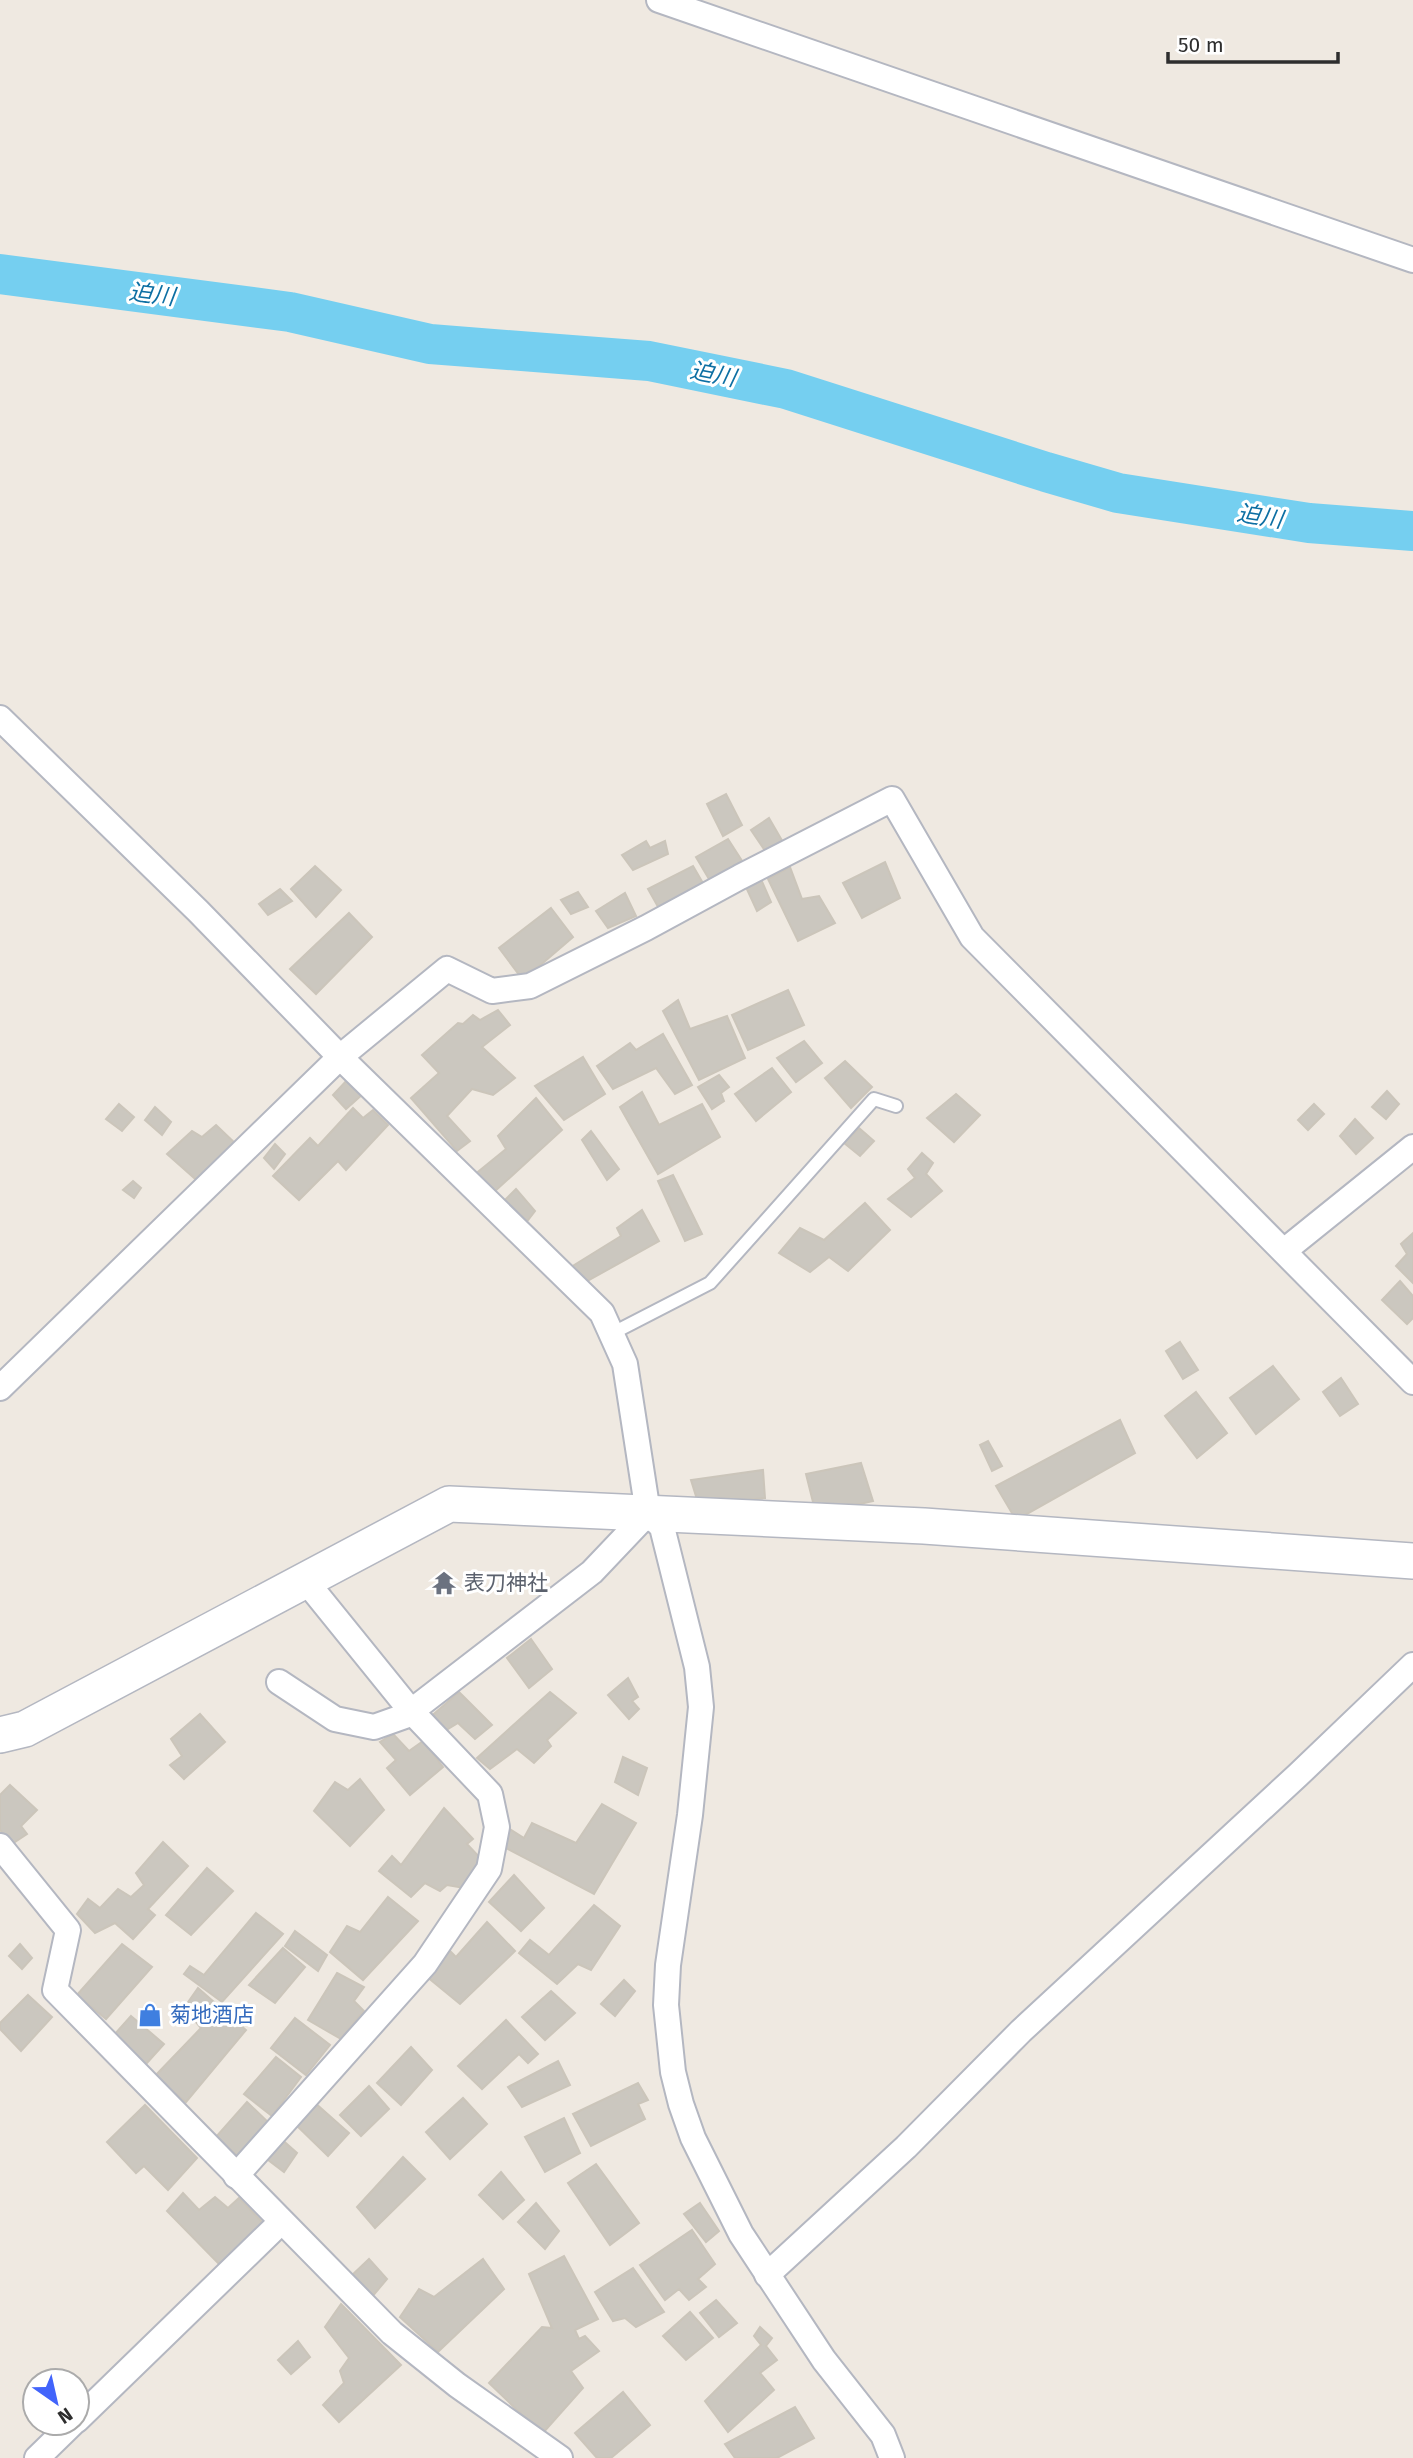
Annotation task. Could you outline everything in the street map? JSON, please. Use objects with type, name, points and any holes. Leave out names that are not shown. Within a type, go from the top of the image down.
[{"type":"street","points":[[659,0],[1413,260]]},
{"type":"street","points":[[0,718],[198,911],[340,1057],[601,1312],[625,1364],[648,1513],[662,1527],[697,1667],[701,1707],[690,1815],[668,1965],[666,2004],[673,2072],[681,2104],[693,2138],[741,2234],[824,2360],[883,2435],[892,2458]]},
{"type":"street","points":[[0,1388],[340,1057],[447,969],[492,991],[530,986],[892,799],[972,937],[1413,1381]]},
{"type":"street","points":[[1284,1251],[1413,1147]]},
{"type":"street","points":[[0,1735],[25,1729],[449,1504],[938,1527],[1413,1561]]},
{"type":"street","points":[[279,1682],[335,1719],[374,1727],[405,1716],[592,1572],[648,1513]]},
{"type":"street","points":[[236,2176],[425,1964],[489,1869],[497,1827],[489,1794],[411,1711],[304,1580]]},
{"type":"street","points":[[767,2276],[906,2147],[1021,2031],[1413,1665]]},
{"type":"street","points":[[0,1846],[68,1930],[55,1990],[392,2333],[457,2385],[560,2458]]},
{"type":"street","points":[[91,2406],[281,2222]]},
{"type":"street","points":[[37,2458],[59,2437]]},
{"type":"lane","points":[[611,1334],[710,1283],[874,1099],[896,1106]]},
{"type":"building","points":[[726,794],[742,825],[723,836],[707,804]]},
{"type":"building","points":[[769,818],[784,844],[768,855],[751,830]]},
{"type":"building","points":[[728,839],[744,864],[712,884],[696,857]]},
{"type":"building","points":[[646,841],[650,848],[665,841],[668,854],[633,870],[622,855]]},
{"type":"building","points":[[885,862],[900,898],[862,918],[843,883]]},
{"type":"building","points":[[315,866],[341,890],[316,917],[291,889]]},
{"type":"building","points":[[693,866],[704,885],[661,912],[648,889]]},
{"type":"building","points":[[790,867],[802,899],[819,896],[835,923],[798,941],[768,879]]},
{"type":"building","points":[[760,877],[771,902],[757,911],[745,885]]},
{"type":"building","points":[[280,889],[292,901],[268,915],[259,904]]},
{"type":"building","points":[[578,892],[588,907],[571,914],[561,900]]},
{"type":"building","points":[[625,893],[636,916],[608,928],[596,911]]},
{"type":"building","points":[[551,908],[573,937],[523,980],[499,948]]},
{"type":"building","points":[[349,913],[372,937],[316,994],[290,969]]},
{"type":"building","points":[[788,990],[804,1025],[748,1050],[732,1015]]},
{"type":"building","points":[[678,1000],[690,1029],[727,1016],[745,1058],[699,1080],[663,1011]]},
{"type":"building","points":[[498,1010],[510,1025],[482,1047],[515,1078],[493,1095],[472,1089],[447,1116],[470,1141],[457,1151],[411,1098],[439,1073],[422,1055],[458,1023],[463,1024],[473,1015],[480,1020]]},
{"type":"building","points":[[663,1034],[692,1085],[675,1094],[656,1068],[613,1089],[597,1066],[630,1043],[636,1050]]},
{"type":"building","points":[[804,1041],[822,1063],[796,1082],[777,1058]]},
{"type":"building","points":[[583,1057],[605,1094],[564,1120],[535,1086]]},
{"type":"building","points":[[845,1061],[872,1087],[851,1108],[825,1078]]},
{"type":"building","points":[[772,1068],[791,1092],[756,1121],[735,1094]]},
{"type":"building","points":[[719,1075],[729,1087],[721,1093],[724,1101],[712,1109],[698,1087]]},
{"type":"building","points":[[349,1078],[363,1094],[346,1109],[333,1095]]},
{"type":"building","points":[[1387,1091],[1399,1104],[1386,1119],[1372,1107]]},
{"type":"building","points":[[642,1092],[659,1125],[702,1104],[720,1137],[658,1174],[620,1107]]},
{"type":"building","points":[[956,1094],[980,1115],[954,1142],[927,1118]]},
{"type":"building","points":[[536,1098],[562,1130],[493,1193],[474,1175],[506,1149],[498,1136]]},
{"type":"building","points":[[119,1104],[134,1117],[122,1131],[106,1119]]},
{"type":"building","points":[[1314,1104],[1324,1114],[1308,1130],[1298,1120]]},
{"type":"building","points":[[155,1107],[171,1122],[162,1135],[145,1120]]},
{"type":"building","points":[[353,1108],[363,1118],[373,1110],[388,1125],[346,1170],[338,1161],[299,1200],[273,1176],[310,1138],[318,1146]]},
{"type":"building","points":[[1355,1119],[1373,1138],[1356,1154],[1340,1136]]},
{"type":"building","points":[[216,1125],[238,1146],[201,1184],[167,1154],[192,1131],[202,1137]]},
{"type":"building","points":[[859,1128],[874,1141],[860,1156],[844,1143]]},
{"type":"building","points":[[591,1131],[619,1169],[607,1180],[582,1140]]},
{"type":"building","points":[[275,1144],[285,1154],[274,1169],[264,1158]]},
{"type":"building","points":[[922,1153],[933,1163],[926,1174],[942,1191],[911,1217],[888,1199],[915,1178],[908,1169]]},
{"type":"building","points":[[673,1175],[702,1234],[685,1241],[658,1181]]},
{"type":"building","points":[[133,1181],[141,1188],[134,1198],[123,1190]]},
{"type":"building","points":[[516,1189],[535,1211],[522,1228],[501,1204]]},
{"type":"building","points":[[865,1203],[890,1230],[848,1271],[829,1257],[810,1272],[779,1253],[800,1228],[824,1240]]},
{"type":"building","points":[[642,1210],[659,1241],[582,1284],[571,1267],[621,1236],[617,1228]]},
{"type":"building","points":[[1413,1233],[1413,1283],[1396,1266],[1407,1254],[1401,1244]]},
{"type":"building","points":[[1400,1281],[1413,1296],[1413,1318],[1407,1324],[1382,1300]]},
{"type":"building","points":[[1180,1342],[1198,1370],[1183,1379],[1166,1351]]},
{"type":"building","points":[[1273,1366],[1299,1399],[1256,1434],[1230,1398]]},
{"type":"building","points":[[1341,1378],[1358,1404],[1340,1416],[1323,1392]]},
{"type":"building","points":[[1196,1392],[1227,1433],[1197,1458],[1165,1416]]},
{"type":"building","points":[[1120,1420],[1135,1453],[1016,1520],[996,1486]]},
{"type":"building","points":[[988,1441],[1002,1466],[992,1471],[980,1445]]},
{"type":"building","points":[[861,1463],[873,1501],[816,1514],[806,1474]]},
{"type":"building","points":[[763,1470],[765,1498],[699,1506],[691,1480]]},
{"type":"building","points":[[531,1639],[552,1669],[529,1688],[507,1658]]},
{"type":"building","points":[[628,1678],[638,1697],[632,1701],[639,1709],[629,1719],[608,1695]]},
{"type":"building","points":[[459,1692],[492,1725],[475,1739],[458,1723],[443,1732],[428,1719]]},
{"type":"building","points":[[550,1692],[576,1713],[547,1740],[551,1746],[534,1763],[517,1749],[490,1769],[477,1758]]},
{"type":"building","points":[[200,1714],[225,1742],[184,1779],[170,1765],[182,1756],[171,1739]]},
{"type":"building","points":[[393,1734],[409,1751],[423,1741],[443,1767],[410,1795],[387,1768],[396,1760],[380,1742]]},
{"type":"building","points":[[623,1757],[647,1768],[638,1795],[615,1782]]},
{"type":"building","points":[[360,1779],[384,1810],[350,1846],[314,1811],[335,1782],[348,1790]]},
{"type":"building","points":[[10,1785],[37,1810],[21,1826],[27,1834],[12,1844],[0,1830],[0,1795]]},
{"type":"building","points":[[602,1804],[636,1823],[594,1894],[504,1847],[508,1828],[524,1838],[532,1823],[576,1843]]},
{"type":"building","points":[[444,1808],[473,1839],[467,1844],[484,1862],[464,1888],[447,1885],[440,1891],[425,1883],[411,1897],[379,1871],[392,1856],[401,1865]]},
{"type":"building","points":[[163,1842],[188,1866],[148,1909],[155,1915],[133,1939],[115,1923],[95,1933],[77,1914],[88,1899],[100,1908],[118,1889],[131,1897],[144,1885],[136,1873]]},
{"type":"building","points":[[207,1868],[233,1891],[191,1935],[166,1915]]},
{"type":"building","points":[[514,1875],[544,1908],[521,1931],[489,1902]]},
{"type":"building","points":[[388,1897],[418,1921],[363,1980],[330,1952],[347,1926],[360,1932]]},
{"type":"building","points":[[594,1905],[620,1926],[591,1970],[578,1964],[557,1984],[519,1953],[530,1940],[549,1955]]},
{"type":"building","points":[[256,1913],[283,1934],[222,2002],[184,1974],[190,1966],[204,1975]]},
{"type":"building","points":[[487,1922],[515,1951],[460,2004],[426,1976],[444,1945],[456,1957]]},
{"type":"building","points":[[295,1931],[327,1955],[318,1971],[285,1946]]},
{"type":"building","points":[[20,1944],[32,1958],[22,1969],[9,1956]]},
{"type":"building","points":[[122,1944],[152,1967],[106,2019],[77,1995]]},
{"type":"building","points":[[283,1948],[305,1967],[275,2003],[249,1985]]},
{"type":"building","points":[[337,1973],[364,1987],[354,2001],[364,2011],[341,2039],[308,2020]]},
{"type":"building","points":[[624,1980],[635,1991],[615,2016],[601,2004]]},
{"type":"building","points":[[198,1988],[246,2030],[186,2102],[154,2077],[201,2028],[184,2008]]},
{"type":"building","points":[[551,1991],[575,2013],[545,2040],[522,2017]]},
{"type":"building","points":[[28,1995],[52,2017],[21,2051],[0,2029],[0,2023]]},
{"type":"building","points":[[131,2016],[164,2044],[146,2064],[114,2035]]},
{"type":"building","points":[[295,2018],[330,2045],[306,2075],[271,2048]]},
{"type":"building","points":[[506,2020],[538,2054],[528,2063],[519,2054],[482,2089],[458,2066]]},
{"type":"building","points":[[411,2047],[432,2070],[401,2105],[377,2083]]},
{"type":"building","points":[[276,2057],[301,2077],[272,2116],[244,2094]]},
{"type":"building","points":[[558,2061],[570,2085],[522,2107],[508,2087]]},
{"type":"building","points":[[638,2083],[648,2100],[638,2104],[645,2119],[591,2146],[573,2114]]},
{"type":"building","points":[[369,2086],[389,2109],[361,2136],[340,2115]]},
{"type":"building","points":[[463,2098],[487,2124],[450,2159],[426,2132]]},
{"type":"building","points":[[247,2102],[271,2125],[242,2160],[216,2137]]},
{"type":"building","points":[[314,2102],[349,2133],[328,2156],[295,2124]]},
{"type":"building","points":[[145,2105],[197,2158],[168,2190],[144,2166],[136,2173],[107,2142]]},
{"type":"building","points":[[564,2118],[580,2153],[545,2172],[525,2137]]},
{"type":"building","points":[[279,2137],[297,2153],[284,2172],[263,2156]]},
{"type":"building","points":[[403,2157],[425,2179],[375,2228],[357,2207]]},
{"type":"building","points":[[596,2164],[639,2223],[610,2245],[568,2183]]},
{"type":"building","points":[[501,2172],[524,2200],[503,2219],[479,2195]]},
{"type":"building","points":[[183,2193],[199,2210],[215,2197],[228,2208],[239,2198],[264,2224],[222,2267],[167,2211]]},
{"type":"building","points":[[536,2203],[559,2231],[545,2249],[518,2222]]},
{"type":"building","points":[[700,2203],[719,2231],[706,2242],[684,2214]]},
{"type":"building","points":[[692,2230],[715,2264],[698,2279],[706,2287],[689,2300],[679,2289],[665,2300],[640,2265]]},
{"type":"building","points":[[564,2256],[598,2319],[575,2330],[579,2339],[585,2336],[599,2351],[571,2371],[583,2388],[542,2434],[489,2383],[542,2327],[552,2328],[529,2274]]},
{"type":"building","points":[[369,2259],[387,2279],[371,2298],[348,2279]]},
{"type":"building","points":[[483,2259],[504,2289],[438,2352],[400,2317],[419,2289],[434,2297]]},
{"type":"building","points":[[633,2268],[664,2312],[636,2327],[625,2318],[613,2321],[595,2292]]},
{"type":"building","points":[[716,2300],[737,2323],[719,2337],[700,2313]]},
{"type":"building","points":[[341,2304],[401,2365],[339,2422],[323,2405],[344,2383],[340,2371],[349,2358],[325,2327]]},
{"type":"building","points":[[690,2312],[713,2338],[686,2360],[663,2336]]},
{"type":"building","points":[[760,2327],[772,2338],[766,2346],[777,2360],[760,2373],[774,2390],[728,2432],[705,2401],[761,2345],[754,2336]]},
{"type":"building","points":[[298,2341],[310,2357],[291,2374],[278,2360]]},
{"type":"building","points":[[623,2392],[650,2425],[611,2458],[597,2458],[575,2433]]},
{"type":"building","points":[[795,2407],[814,2438],[777,2458],[735,2458],[725,2444]]},
{"type":"waterway","name":"迫川","points":[[0,274],[290,312],[430,344],[649,361],[786,389],[1118,493],[1309,523],[1413,531]]},
{"type":"place","name":"表刀神社","points":[[444,1583]]},
{"type":"place","name":"菊地酒店","points":[[150,2015]]}]
